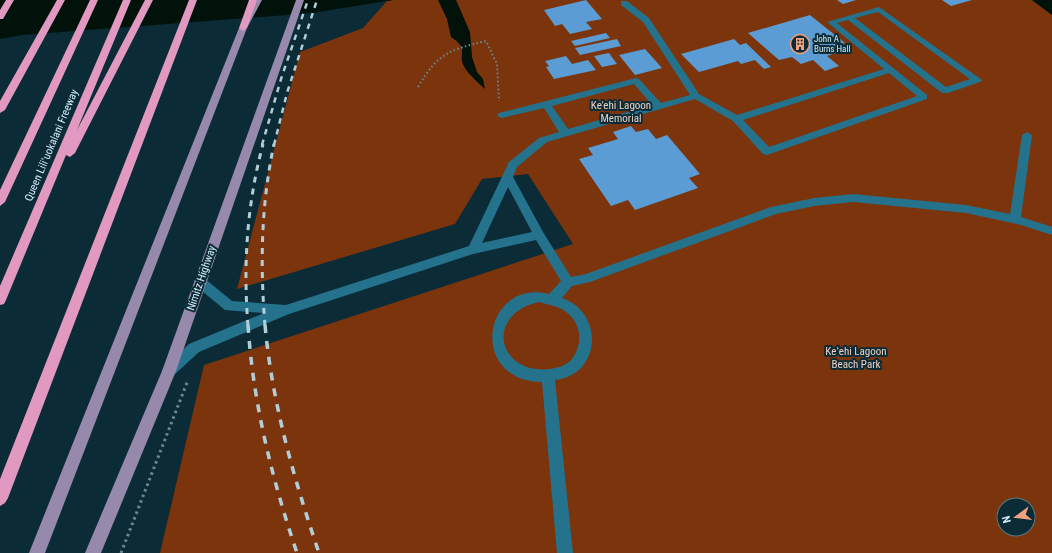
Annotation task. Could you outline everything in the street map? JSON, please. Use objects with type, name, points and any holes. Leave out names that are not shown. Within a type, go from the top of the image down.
[{"type":"highway","points":[[0,17],[10,0]]},
{"type":"highway","points":[[0,110],[61,0]]},
{"type":"highway","points":[[0,202],[94,0]]},
{"type":"highway","name":"Queen Liliʻuokalani Freeway","points":[[0,300],[126,0]]},
{"type":"highway","points":[[29,232],[148,0]]},
{"type":"highway","points":[[0,498],[193,0]]},
{"type":"highway","points":[[243,28],[253,0]]},
{"type":"main road","points":[[37,553],[243,28],[258,0]]},
{"type":"main road","name":"Nimitz Highway","points":[[93,553],[169,371],[300,0]]},
{"type":"lane","points":[[624,3],[646,20],[696,96],[736,119],[767,151],[977,80],[879,9],[831,22],[924,97]]},
{"type":"lane","points":[[849,17],[945,91]]},
{"type":"lane","points":[[736,119],[890,70]]},
{"type":"lane","points":[[502,115],[636,81],[659,107]]},
{"type":"lane","points":[[473,249],[513,165],[543,140],[696,96]]},
{"type":"lane","points":[[546,104],[566,134]]},
{"type":"lane","points":[[1015,220],[1026,135]]},
{"type":"lane","points":[[507,176],[539,235],[568,282]]},
{"type":"lane","points":[[553,299],[568,282],[586,279],[776,210],[814,202],[853,198],[908,202],[966,209],[1015,220],[1052,231]]},
{"type":"lane","points":[[169,371],[194,348],[286,310],[473,249],[539,235]]},
{"type":"lane","points":[[200,282],[230,306],[286,310]]},
{"type":"lane","points":[[539,297],[553,299],[566,304],[578,313],[585,325],[587,339],[584,352],[576,364],[564,373],[548,377],[533,376],[519,371],[508,363],[500,351],[497,339],[498,326],[504,315],[513,306],[526,300],[539,297]]},
{"type":"lane","points":[[548,377],[550,417],[565,553]]},
{"type":"path","points":[[418,87],[433,63],[449,50],[486,41],[497,64],[497,88],[502,115]]},
{"type":"path","points":[[121,553],[189,377]]},
{"type":"green space","name":"Keʻehi Lagoon Beach Park","points":[[393,0],[1032,0],[1052,15],[1052,553],[160,553],[204,365],[573,244],[528,174],[482,179],[455,224],[237,289],[300,52],[363,28],[387,1]]},
{"type":"shaded area","points":[[0,0],[393,0],[312,13],[22,35],[0,39]]},
{"type":"shaded area","points":[[438,0],[456,0],[470,32],[472,57],[477,72],[483,79],[485,89],[465,68],[462,59],[462,49],[457,41],[451,37],[447,19]]},
{"type":"shaded area","points":[[1032,0],[1052,0],[1052,15]]},
{"type":"building","points":[[586,0],[602,19],[586,22],[592,29],[570,34],[562,24],[555,26],[544,10]]},
{"type":"building","points":[[837,0],[856,0],[843,4]]},
{"type":"building","points":[[942,0],[972,0],[951,6]]},
{"type":"building","name":"John A Burns Hall","points":[[810,15],[845,43],[835,46],[841,51],[827,56],[839,66],[825,71],[813,60],[801,64],[792,57],[779,60],[748,33]]},
{"type":"building","points":[[606,33],[610,38],[575,46],[571,41]]},
{"type":"building","points":[[617,39],[621,46],[580,55],[575,48]]},
{"type":"building","points":[[734,39],[740,45],[746,43],[771,67],[764,69],[755,60],[741,64],[738,61],[699,72],[681,54]]},
{"type":"building","points":[[645,49],[662,68],[635,75],[619,55]]},
{"type":"building","points":[[609,53],[617,64],[602,67],[594,56]]},
{"type":"building","points":[[566,56],[572,64],[588,60],[596,70],[554,79],[546,67],[549,66],[545,61]]},
{"type":"building","points":[[631,126],[636,132],[648,129],[656,139],[667,135],[700,174],[689,178],[698,188],[635,210],[628,200],[611,206],[579,159],[593,155],[588,148],[618,139],[613,132]]},
{"type":"railway","points":[[262,145],[281,79],[308,0]]},
{"type":"railway","points":[[274,145],[287,93],[317,0]]},
{"type":"railway","points":[[248,326],[246,257],[253,189],[263,144]]},
{"type":"railway","points":[[265,326],[262,280],[264,212],[266,189],[274,144]]},
{"type":"railway","points":[[248,325],[254,383],[265,440],[297,553]]},
{"type":"railway","points":[[265,325],[273,383],[285,440],[319,553]]},
{"type":"place","name":"John A Burns Hall","points":[[800,44]]},
{"type":"park label","name":"Ke'ehi Lagoon Memorial","points":[[621,111]]}]
